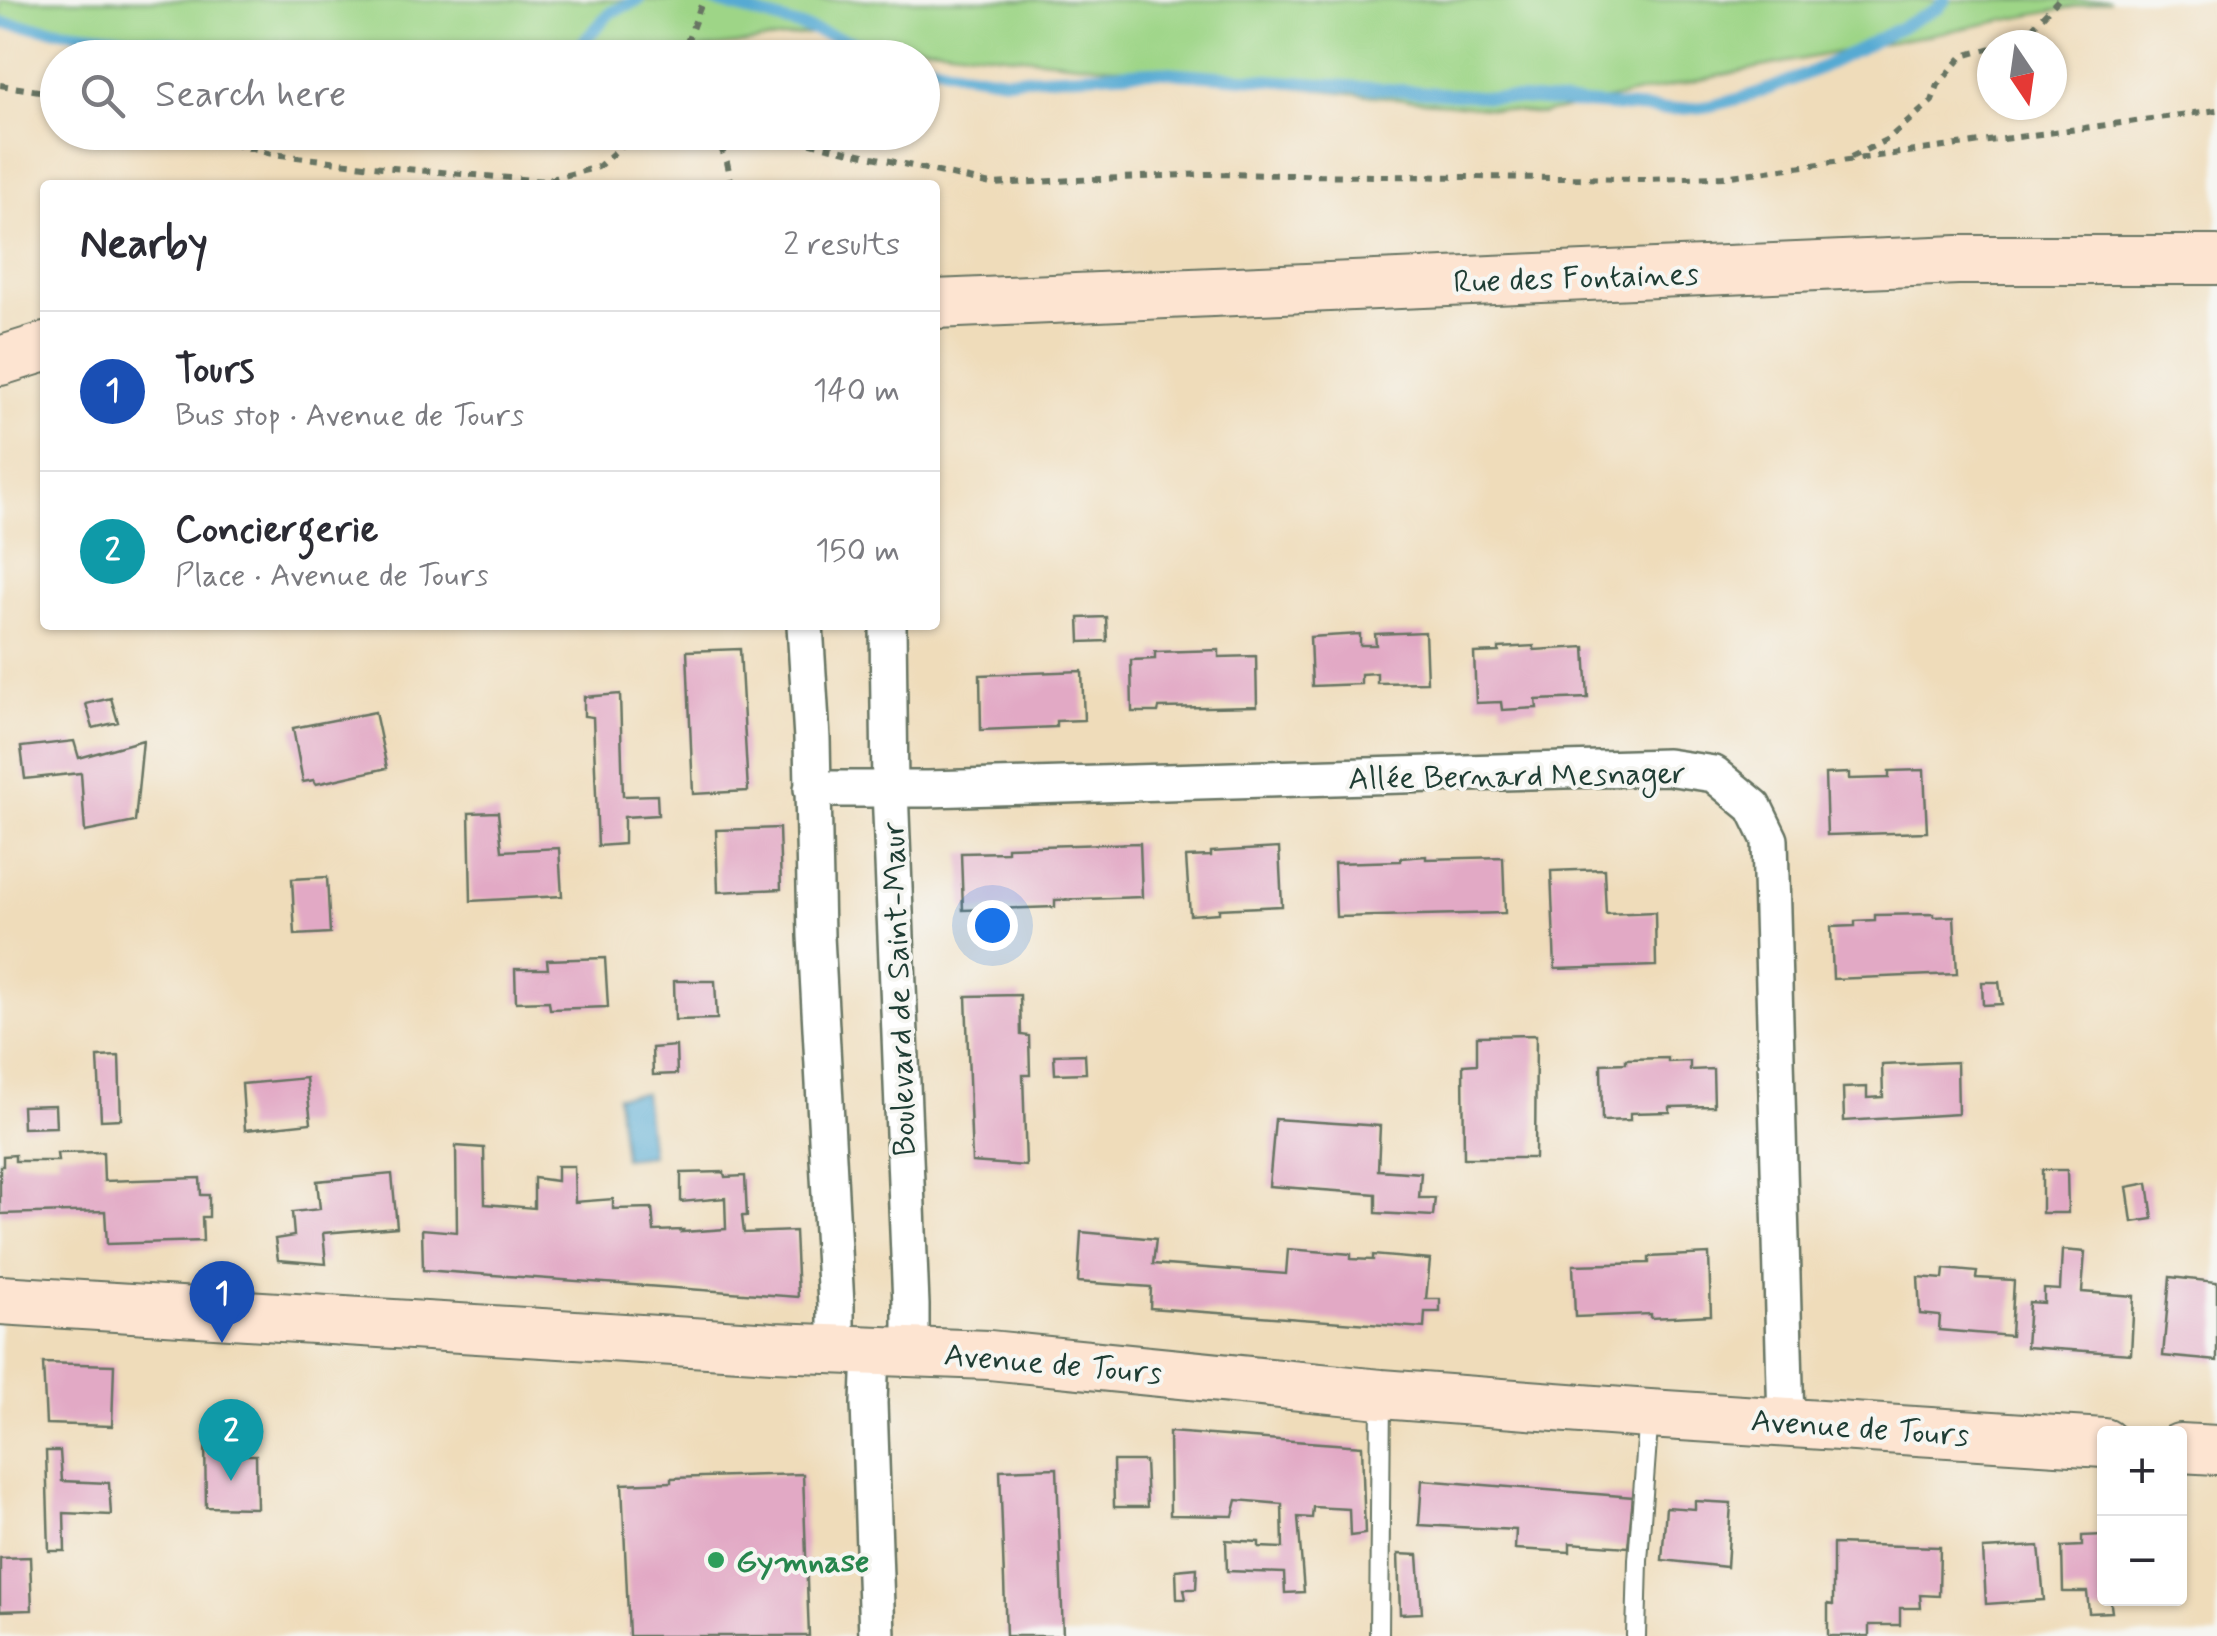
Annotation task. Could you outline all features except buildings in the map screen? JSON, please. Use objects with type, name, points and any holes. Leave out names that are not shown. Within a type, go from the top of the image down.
[{"type":"main road","name":"Rue des Fontaines","points":[[940,304],[1958,260],[2217,260]]},
{"type":"main road","points":[[0,361],[40,349]]},
{"type":"main road","name":"Avenue de Tours","points":[[0,1300],[754,1346],[989,1355],[1381,1394],[2097,1443]]},
{"type":"main road","points":[[2187,1448],[2217,1450]]},
{"type":"street","points":[[806,630],[816,936],[836,1306],[873,1350],[869,1402],[877,1636]]},
{"type":"street","name":"Boulevard de Saint-Maur","points":[[873,1350],[911,1305],[890,789],[888,630]]},
{"type":"street","name":"Allée Bernard Mesnager","points":[[812,789],[1667,768],[1714,774],[1754,807],[1770,840],[1786,1422]]},
{"type":"lane","points":[[1380,1636],[1381,1394]]},
{"type":"lane","points":[[1636,1636],[1649,1414]]},
{"type":"path","points":[[687,40],[703,0]]},
{"type":"path","points":[[2029,30],[2058,0]]},
{"type":"path","points":[[1841,162],[1888,140],[1932,101],[1938,85],[1963,56],[1977,52]]},
{"type":"path","points":[[0,84],[40,91]]},
{"type":"path","points":[[843,150],[992,184],[1206,174],[1723,177],[2217,110]]},
{"type":"path","points":[[256,150],[382,167],[532,180]]},
{"type":"path","points":[[548,180],[598,166],[616,150]]},
{"type":"path","points":[[722,150],[731,180]]},
{"type":"green space","points":[[0,0],[2110,0],[1541,114],[940,48],[940,40],[869,40],[814,34],[770,40],[124,40],[0,20]]},
{"type":"water","points":[[644,1093],[651,1155],[624,1158],[617,1096]]},
{"type":"waterway","points":[[585,40],[611,12],[639,0]]},
{"type":"waterway","points":[[710,0],[847,40]]},
{"type":"waterway","points":[[940,67],[1006,79],[1153,71],[1686,109],[1739,98],[1798,78],[1938,8],[1945,0]]},
{"type":"waterway","points":[[0,23],[143,40]]},
{"type":"place","name":"Tours","points":[[222,1343]]},
{"type":"place","name":"Conciergerie","points":[[231,1481]]},
{"type":"place","name":"Gymnase","points":[[716,1560]]}]
